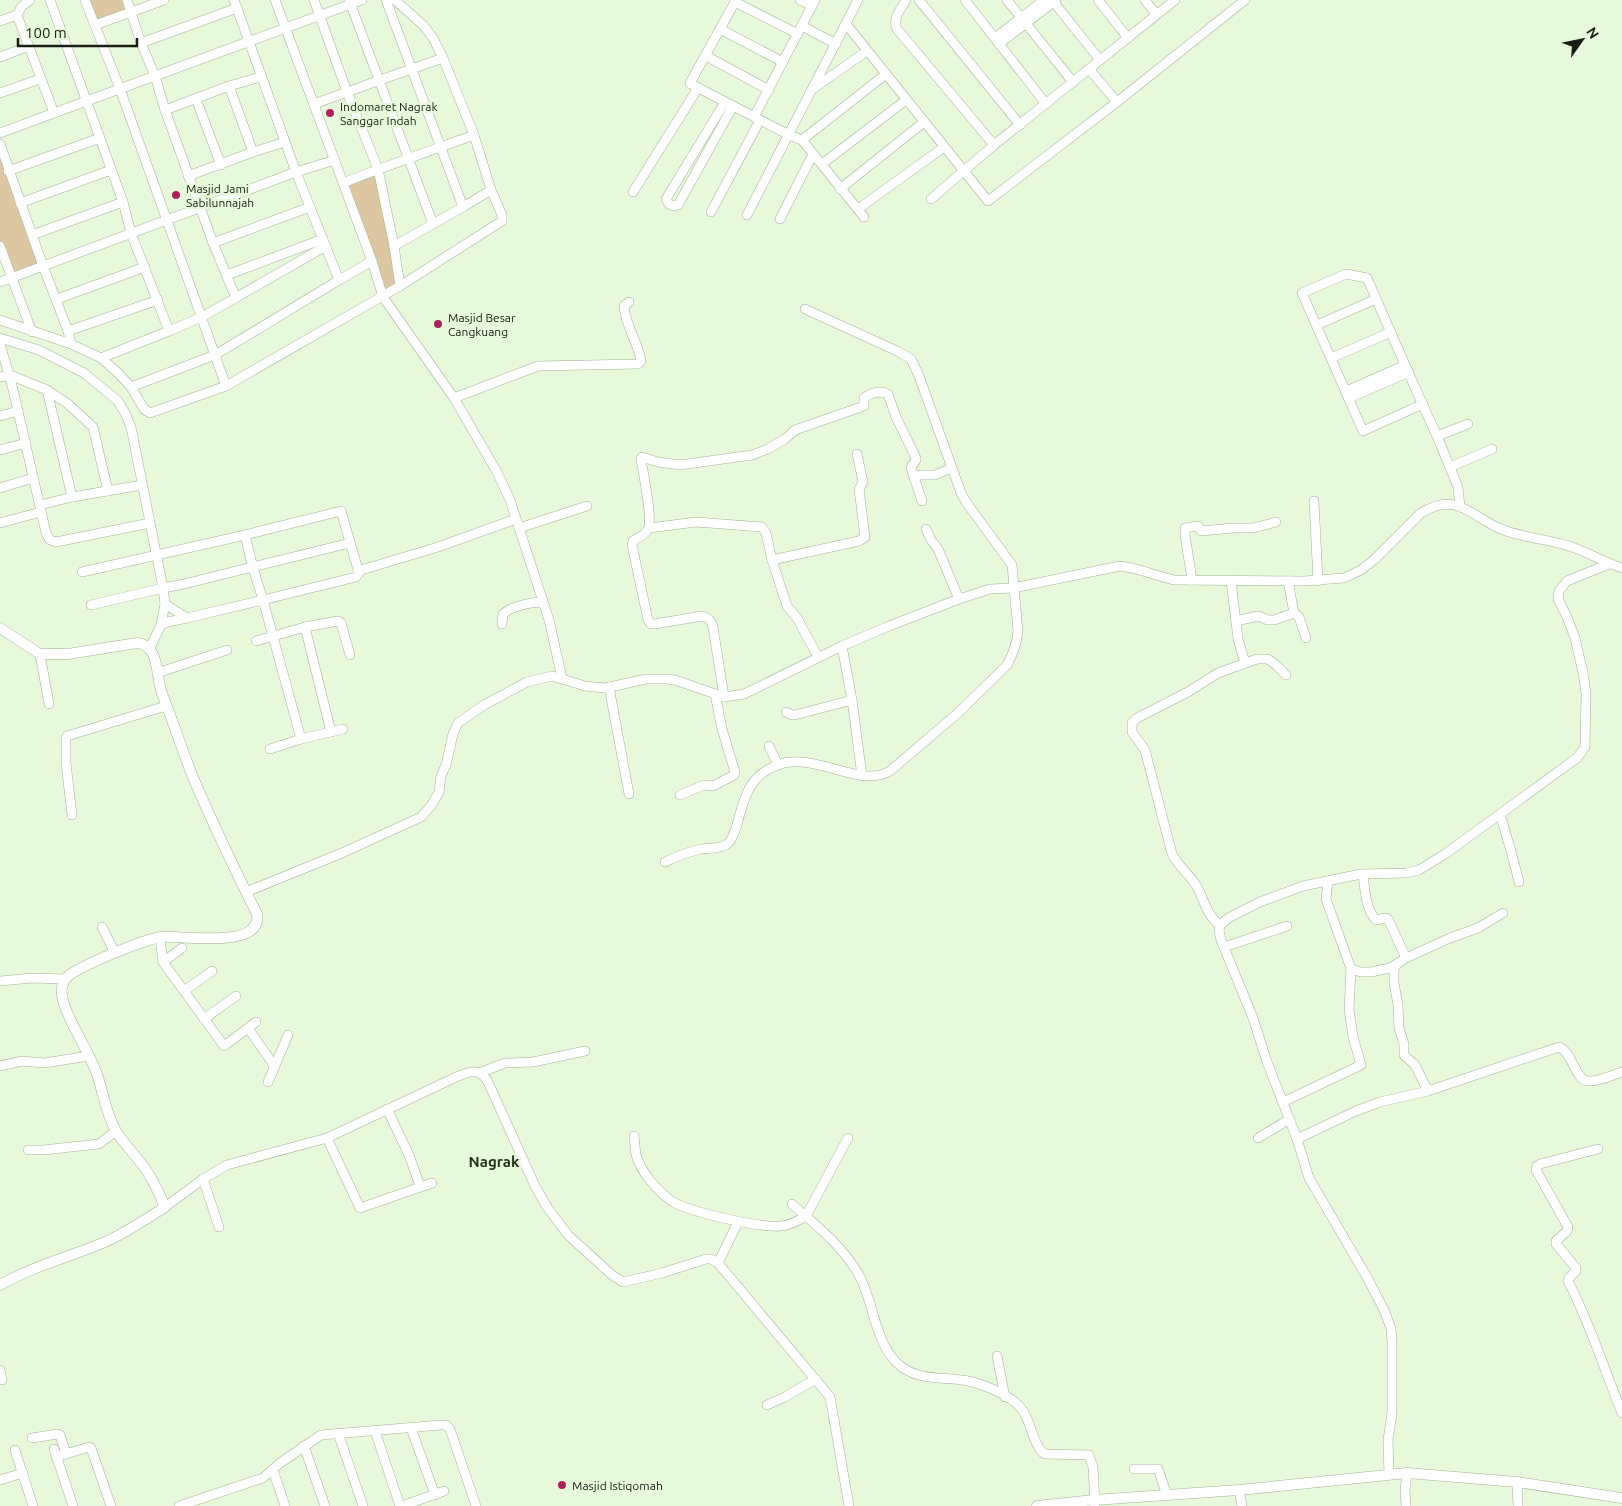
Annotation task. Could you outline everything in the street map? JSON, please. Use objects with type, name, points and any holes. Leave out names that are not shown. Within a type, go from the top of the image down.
[{"type":"street","points":[[0,21],[17,15],[22,6],[30,0]]},
{"type":"street","points":[[50,0],[123,202],[131,233],[169,331]]},
{"type":"street","points":[[86,0],[120,89],[226,386]]},
{"type":"street","points":[[127,0],[155,76],[188,176],[236,298]]},
{"type":"street","points":[[95,25],[164,0]]},
{"type":"street","points":[[275,0],[372,261],[383,297],[454,398],[497,472],[510,500],[549,620],[562,678]]},
{"type":"street","points":[[314,0],[347,92],[378,169],[400,286]]},
{"type":"street","points":[[0,133],[320,16],[350,2],[362,0]]},
{"type":"street","points":[[386,0],[464,207]]},
{"type":"street","points":[[0,320],[72,344],[101,358],[131,387],[144,409],[150,413],[226,386],[383,297],[502,221],[502,215],[491,190],[474,135],[443,58],[433,38],[424,26],[395,0]]},
{"type":"street","points":[[711,212],[757,119],[768,90],[814,3],[800,0]]},
{"type":"street","points":[[747,215],[858,0]]},
{"type":"street","points":[[906,0],[896,17],[895,25],[994,145]]},
{"type":"street","points":[[919,0],[1020,124]]},
{"type":"street","points":[[965,0],[1046,104]]},
{"type":"street","points":[[1007,0],[1073,82]]},
{"type":"street","points":[[997,41],[1051,0],[1100,60]]},
{"type":"street","points":[[1098,0],[1128,38]]},
{"type":"street","points":[[1145,0],[1156,14]]},
{"type":"street","points":[[931,198],[1175,0]]},
{"type":"street","points":[[846,24],[988,201],[1245,0]]},
{"type":"street","points":[[836,44],[735,1],[690,83],[757,119],[802,140],[864,217]]},
{"type":"street","points":[[350,2],[433,224]]},
{"type":"street","points":[[142,43],[235,4],[296,172],[339,280]]},
{"type":"street","points":[[17,15],[54,113]]},
{"type":"street","points":[[720,29],[783,62]]},
{"type":"street","points":[[0,57],[29,46]]},
{"type":"street","points":[[813,89],[868,51]]},
{"type":"street","points":[[706,56],[768,90]]},
{"type":"street","points":[[314,104],[443,58]]},
{"type":"street","points":[[1089,69],[1117,102]]},
{"type":"street","points":[[802,140],[886,74]]},
{"type":"street","points":[[165,110],[229,86],[261,77]]},
{"type":"street","points":[[0,93],[40,79]]},
{"type":"street","points":[[229,86],[253,152]]},
{"type":"street","points":[[633,192],[698,88]]},
{"type":"street","points":[[196,99],[221,165]]},
{"type":"street","points":[[822,164],[906,100]]},
{"type":"street","points":[[729,104],[678,205],[669,204],[666,199],[729,104]]},
{"type":"street","points":[[840,189],[924,122]]},
{"type":"street","points":[[343,183],[474,135]]},
{"type":"street","points":[[8,171],[100,138]]},
{"type":"street","points":[[188,176],[285,142]]},
{"type":"street","points":[[0,144],[8,171],[57,299],[72,344]]},
{"type":"street","points":[[858,209],[944,146]]},
{"type":"street","points":[[780,219],[813,154]]},
{"type":"street","points":[[0,282],[296,172],[335,160]]},
{"type":"street","points":[[20,203],[111,170]]},
{"type":"street","points":[[394,246],[491,190]]},
{"type":"street","points":[[32,235],[123,202]]},
{"type":"street","points":[[213,243],[310,207]]},
{"type":"street","points":[[227,275],[324,243]]},
{"type":"street","points":[[101,358],[202,317],[324,243]]},
{"type":"street","points":[[0,246],[32,332]]},
{"type":"street","points":[[131,387],[215,355],[372,261]]},
{"type":"street","points":[[57,299],[145,267]]},
{"type":"street","points":[[1423,404],[1363,431],[1302,293],[1346,274],[1367,278],[1423,404],[1450,467],[1458,487],[1460,507]]},
{"type":"street","points":[[1317,325],[1376,299]]},
{"type":"street","points":[[68,330],[158,300]]},
{"type":"street","points":[[454,398],[538,366],[638,364],[641,361],[640,353],[624,313],[624,306],[629,302]]},
{"type":"street","points":[[665,862],[677,856],[702,849],[726,846],[733,835],[747,791],[759,776],[778,765],[806,762],[862,776],[884,775],[890,772],[958,713],[1007,665],[1017,640],[1018,631],[1012,565],[960,493],[919,376],[911,360],[897,351],[805,309]]},
{"type":"street","points":[[1331,358],[1391,332]]},
{"type":"street","points":[[0,338],[40,350],[84,373],[118,401],[125,413],[131,427],[165,604],[161,625],[150,648]]},
{"type":"street","points":[[0,344],[10,374],[21,430],[26,443],[46,533],[50,540],[56,542],[150,523]]},
{"type":"street","points":[[1347,394],[1407,368]]},
{"type":"street","points":[[0,377],[10,374],[47,390],[68,404],[93,427],[108,491]]},
{"type":"street","points":[[47,390],[72,497]]},
{"type":"street","points":[[680,795],[704,785],[717,785],[734,775],[735,772],[722,729],[711,621],[708,617],[702,616],[655,624],[651,624],[648,620],[632,545],[633,541],[646,534],[649,528],[642,456],[658,462],[680,465],[752,455],[768,449],[785,439],[795,430],[864,406],[864,398],[880,392],[888,394],[896,417],[916,458],[910,469],[922,501]]},
{"type":"street","points":[[0,416],[18,411]]},
{"type":"street","points":[[1437,436],[1468,424]]},
{"type":"street","points":[[0,450],[26,443]]},
{"type":"street","points":[[1450,467],[1492,449]]},
{"type":"street","points":[[772,560],[859,541],[865,538],[859,489],[863,482],[856,454]]},
{"type":"street","points":[[914,477],[935,475],[951,468]]},
{"type":"street","points":[[0,488],[34,478]]},
{"type":"street","points":[[0,523],[72,497],[142,485]]},
{"type":"street","points":[[1314,501],[1318,580]]},
{"type":"street","points":[[246,892],[342,853],[421,816],[431,806],[439,792],[441,776],[458,723],[484,705],[527,682],[552,676],[586,686],[609,687],[646,680],[667,679],[676,680],[720,696],[744,694],[818,657],[889,626],[959,599],[990,590],[1013,588],[1120,566],[1130,567],[1174,580],[1288,581],[1344,578],[1361,570],[1375,559],[1404,529],[1429,508],[1444,504],[1453,504],[1489,524],[1517,535],[1567,546],[1622,568]]},
{"type":"street","points":[[519,528],[587,506]]},
{"type":"street","points":[[82,572],[156,556],[338,511],[342,513],[358,571],[356,577],[161,625]]},
{"type":"street","points":[[358,571],[438,547],[516,519]]},
{"type":"street","points":[[649,528],[696,522],[762,527],[766,533],[772,560],[787,606],[797,618],[818,657]]},
{"type":"street","points":[[1192,580],[1185,528],[1198,526],[1201,531],[1253,528],[1276,522]]},
{"type":"street","points":[[926,529],[938,549],[959,599]]},
{"type":"street","points":[[245,534],[301,739]]},
{"type":"street","points":[[91,605],[253,568],[350,543]]},
{"type":"street","points":[[1389,1475],[1388,1440],[1392,1413],[1391,1329],[1385,1312],[1368,1279],[1309,1178],[1290,1119],[1267,1062],[1253,1018],[1224,946],[1219,931],[1220,925],[1230,917],[1272,897],[1297,888],[1363,874],[1419,870],[1445,854],[1577,758],[1585,747],[1586,693],[1575,638],[1558,600],[1559,591],[1567,581],[1609,564]]},
{"type":"street","points":[[1231,580],[1238,638],[1244,663]]},
{"type":"street","points":[[1288,581],[1294,613],[1300,617],[1306,638]]},
{"type":"street","points":[[502,624],[503,614],[508,610],[536,602],[543,602]]},
{"type":"street","points":[[165,604],[187,618]]},
{"type":"street","points":[[1236,622],[1258,616],[1274,620],[1294,613]]},
{"type":"street","points":[[256,641],[305,627],[333,621],[340,622],[350,655]]},
{"type":"street","points":[[305,627],[331,732]]},
{"type":"street","points":[[0,628],[40,654],[68,654],[137,643],[145,644],[150,648],[154,655],[161,691],[192,774],[219,837],[258,919],[256,925],[247,932],[220,939],[160,938],[96,961],[65,979],[32,978],[0,981]]},
{"type":"street","points":[[842,646],[852,700],[862,776]]},
{"type":"street","points":[[157,674],[227,650]]},
{"type":"street","points":[[40,654],[50,704]]},
{"type":"street","points":[[1220,925],[1212,919],[1196,884],[1178,865],[1172,854],[1145,750],[1132,732],[1132,723],[1137,718],[1188,692],[1218,673],[1244,663],[1261,658],[1268,660],[1286,675]]},
{"type":"street","points":[[609,687],[629,794]]},
{"type":"street","points":[[786,712],[792,716],[852,700]]},
{"type":"street","points":[[72,815],[66,763],[67,736],[166,706]]},
{"type":"street","points":[[270,748],[344,729]]},
{"type":"street","points":[[769,746],[778,765]]},
{"type":"street","points":[[1500,814],[1518,882]]},
{"type":"street","points":[[1363,874],[1365,892],[1372,915],[1376,920],[1388,919],[1406,958]]},
{"type":"street","points":[[1283,1102],[1361,1065],[1353,1036],[1350,1009],[1350,969],[1326,899],[1328,881]]},
{"type":"street","points":[[1350,969],[1371,972],[1390,968],[1435,944],[1478,928],[1503,913]]},
{"type":"street","points":[[1224,946],[1287,926]]},
{"type":"street","points":[[102,927],[116,953]]},
{"type":"street","points":[[160,938],[163,962],[224,1046],[256,1022]]},
{"type":"street","points":[[163,962],[182,948]]},
{"type":"street","points":[[1397,964],[1394,969],[1394,983],[1398,1005],[1399,1028],[1404,1044],[1404,1055],[1415,1065],[1428,1091]]},
{"type":"street","points":[[184,991],[212,971]]},
{"type":"street","points":[[65,979],[62,997],[96,1072],[110,1120],[116,1132],[148,1172],[165,1207]]},
{"type":"street","points":[[204,1019],[236,996]]},
{"type":"street","points":[[248,1028],[275,1067]]},
{"type":"street","points":[[268,1082],[288,1035]]},
{"type":"street","points":[[1297,1139],[1356,1111],[1380,1102],[1428,1091],[1559,1047],[1564,1049],[1584,1081],[1589,1082],[1622,1072]]},
{"type":"street","points":[[479,1073],[504,1063],[533,1062],[585,1051]]},
{"type":"street","points":[[0,1066],[22,1061],[46,1062],[89,1056]]},
{"type":"street","points":[[0,1284],[44,1264],[107,1242],[135,1227],[227,1164],[327,1138],[454,1078],[474,1071],[484,1076],[488,1082],[535,1186],[547,1207],[568,1236],[612,1275],[623,1282],[662,1273],[706,1259],[711,1259],[718,1263],[830,1397],[849,1506]]},
{"type":"street","points":[[387,1109],[420,1186]]},
{"type":"street","points":[[1258,1138],[1290,1119]]},
{"type":"street","points":[[28,1150],[99,1144],[116,1132]]},
{"type":"street","points":[[634,1136],[636,1155],[642,1168],[656,1188],[672,1202],[738,1222],[780,1226],[795,1223],[806,1216],[848,1138]]},
{"type":"street","points":[[327,1138],[359,1208],[432,1183]]},
{"type":"street","points":[[1598,1149],[1540,1164],[1536,1166],[1536,1170],[1568,1226],[1567,1231],[1556,1241],[1556,1244],[1576,1268],[1576,1271],[1568,1281],[1595,1341],[1622,1414]]},
{"type":"street","points":[[203,1179],[219,1227]]},
{"type":"street","points":[[792,1204],[852,1262],[862,1281],[886,1349],[897,1363],[909,1372],[924,1376],[968,1381],[989,1388],[1014,1401],[1025,1413],[1029,1428],[1042,1452],[1045,1454],[1089,1455],[1092,1467],[1094,1503]]},
{"type":"street","points":[[718,1263],[738,1222]]},
{"type":"street","points":[[997,1356],[1005,1397]]},
{"type":"street","points":[[0,1370],[2,1380]]},
{"type":"street","points":[[767,1405],[785,1398],[816,1379]]},
{"type":"street","points":[[185,1505],[263,1478],[280,1463],[322,1435],[446,1425],[450,1429],[476,1506]]},
{"type":"street","points":[[375,1430],[401,1506],[439,1493],[411,1428]]},
{"type":"street","points":[[338,1433],[363,1506]]},
{"type":"street","points":[[32,1438],[58,1434],[66,1454]]},
{"type":"street","points":[[304,1446],[325,1506]]},
{"type":"street","points":[[73,1506],[55,1453],[66,1454],[89,1447],[91,1448],[111,1506]]},
{"type":"street","points":[[15,1450],[33,1506]]},
{"type":"street","points":[[1134,1469],[1155,1468],[1158,1470],[1167,1495]]},
{"type":"street","points":[[273,1470],[285,1506]]},
{"type":"street","points":[[0,1480],[22,1472]]},
{"type":"street","points":[[1406,1506],[1407,1473]]},
{"type":"street","points":[[1037,1506],[1094,1503],[1407,1473],[1517,1482],[1622,1498]]},
{"type":"street","points":[[1517,1482],[1518,1506]]},
{"type":"street","points":[[1239,1490],[1242,1506]]},
{"type":"shaded area","points":[[86,0],[124,0],[128,12],[95,24]]},
{"type":"shaded area","points":[[0,143],[44,268],[13,280],[0,245]]},
{"type":"shaded area","points":[[377,171],[400,286],[388,294],[345,182]]},
{"type":"place","name":"Indomaret Nagrak Sanggar Indah","points":[[330,113]]},
{"type":"place","name":"Masjid Jami Sabilunnajah","points":[[176,195]]},
{"type":"place","name":"Masjid Besar Cangkuang","points":[[438,324]]},
{"type":"place","name":"Masjid Istiqomah","points":[[562,1485]]},
{"type":"district","name":"Nagrak","points":[[494,1161]]}]
